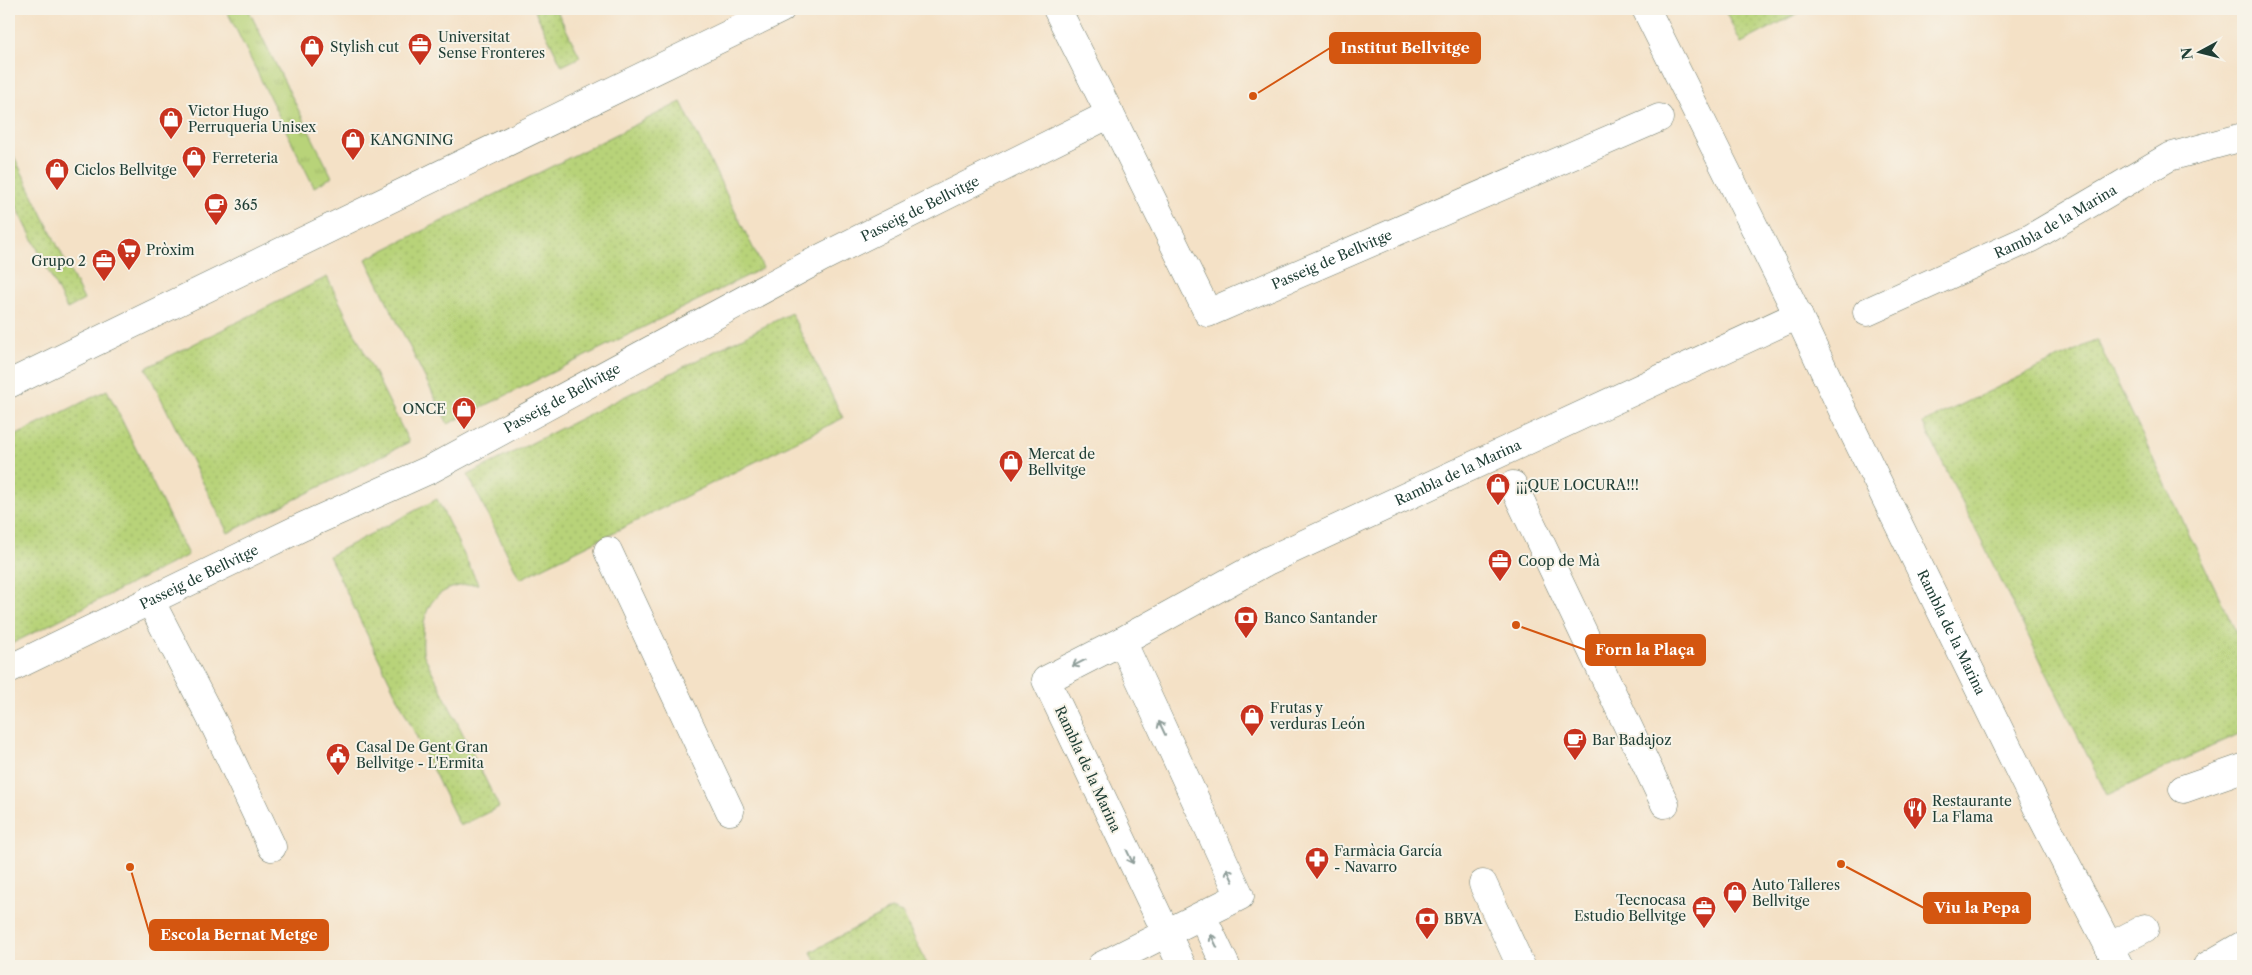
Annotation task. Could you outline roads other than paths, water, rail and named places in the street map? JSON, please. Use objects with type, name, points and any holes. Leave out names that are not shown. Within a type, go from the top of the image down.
[{"type":"street","points":[[9,384],[781,9]]},
{"type":"street","name":"Passeig de Bellvitge","points":[[1056,9],[1208,313],[1659,118]]},
{"type":"street","name":"Rambla de la Marina","points":[[1646,9],[1798,315],[2041,815],[2114,957],[2145,928]]},
{"type":"street","name":"Passeig de Bellvitge","points":[[9,669],[302,527],[431,470],[821,258],[1110,114]]},
{"type":"street","name":"Rambla de la Marina","points":[[1867,312],[2030,238],[2169,157],[2243,137]]},
{"type":"street","name":"Rambla de la Marina","points":[[1182,966],[1046,680],[1122,641],[1267,561],[1798,315]]},
{"type":"street","points":[[1513,485],[1665,804]]},
{"type":"street","points":[[608,551],[730,811]]},
{"type":"street","points":[[150,600],[211,720],[272,847]]},
{"type":"street","points":[[1101,966],[1166,935],[1240,896],[1122,641]]},
{"type":"street","points":[[2183,789],[2243,768]]},
{"type":"street","points":[[1483,884],[1522,966]]},
{"type":"street","points":[[1202,916],[1226,966]]},
{"type":"street","points":[[2207,966],[2243,945]]},
{"type":"place","name":"Universitat Sense Fronteres","points":[[420,66]]},
{"type":"place","name":"Stylish cut","points":[[312,68]]},
{"type":"place","name":"Institut Bellvitge","points":[[1253,96]]},
{"type":"place","name":"Victor Hugo Perruqueria Unisex","points":[[171,140]]},
{"type":"place","name":"KANGNING","points":[[353,161]]},
{"type":"place","name":"Ferreteria","points":[[194,179]]},
{"type":"place","name":"Ciclos Bellvitge","points":[[57,191]]},
{"type":"place","name":"365","points":[[216,226]]},
{"type":"place","name":"Pròxim","points":[[129,271]]},
{"type":"place","name":"Grupo 2","points":[[104,282]]},
{"type":"place","name":"ONCE","points":[[464,430]]},
{"type":"place","name":"Mercat de Bellvitge","points":[[1011,483]]},
{"type":"place","name":"¡¡¡QUE LOCURA!!!","points":[[1498,506]]},
{"type":"place","name":"Coop de Mà","points":[[1500,582]]},
{"type":"place","name":"Forn la Plaça","points":[[1516,625]]},
{"type":"place","name":"Banco Santander","points":[[1246,639]]},
{"type":"place","name":"Frutas y verduras León","points":[[1252,737]]},
{"type":"place","name":"Bar Badajoz","points":[[1575,761]]},
{"type":"place","name":"Casal De Gent Gran Bellvitge - L'Ermita","points":[[338,776]]},
{"type":"place","name":"Restaurante La Flama","points":[[1915,830]]},
{"type":"place","name":"Viu la Pepa","points":[[1841,864]]},
{"type":"place","name":"Escola Bernat Metge","points":[[130,867]]},
{"type":"place","name":"Farmàcia García - Navarro","points":[[1317,880]]},
{"type":"place","name":"Auto Talleres Bellvitge","points":[[1735,914]]},
{"type":"place","name":"Tecnocasa Estudio Bellvitge","points":[[1704,929]]},
{"type":"place","name":"BBVA","points":[[1427,940]]}]
